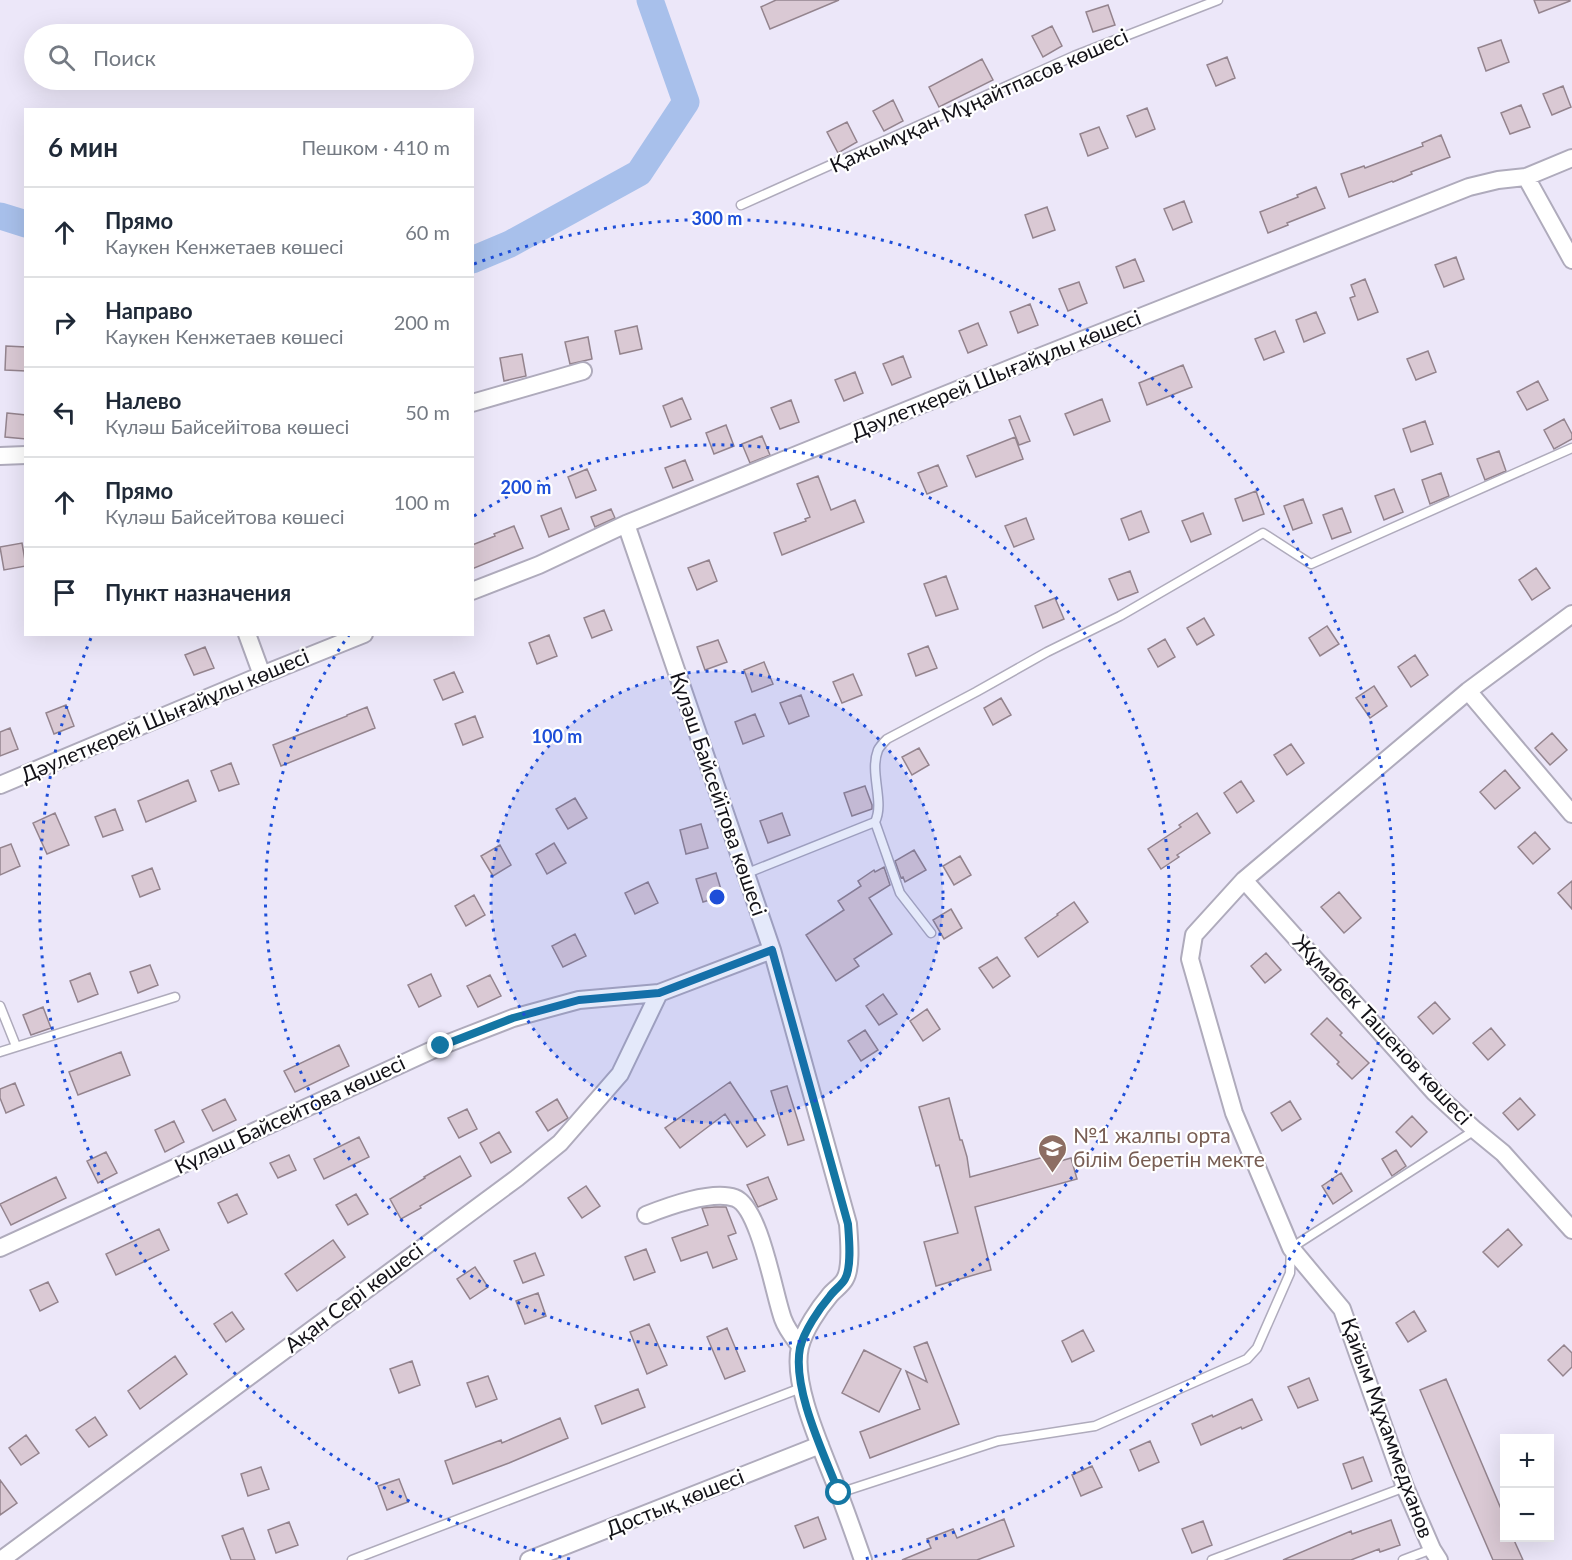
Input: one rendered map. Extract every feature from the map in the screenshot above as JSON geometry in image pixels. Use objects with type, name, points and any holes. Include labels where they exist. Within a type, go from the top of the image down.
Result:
[{"type":"street","name":"Дәулеткерей Шығайұлы көшесі","points":[[474,590],[539,565],[626,524],[1469,187],[1498,180],[1526,177],[1572,158]]},
{"type":"street","points":[[1526,177],[1572,260]]},
{"type":"street","points":[[474,402],[583,371]]},
{"type":"street","points":[[0,456],[24,455]]},
{"type":"street","name":"Күләш Байсейітова көшесі","points":[[626,524],[772,950],[848,1224],[850,1255],[846,1278],[829,1296],[811,1323],[800,1346]]},
{"type":"street","points":[[1244,880],[1468,691],[1572,614]]},
{"type":"street","points":[[248,636],[262,675]]},
{"type":"street","name":"Дәулеткерей Шығайұлы көшесі","points":[[0,785],[359,636]]},
{"type":"street","points":[[1468,691],[1572,814]]},
{"type":"street","name":"Қайым Мұхаммедханов","points":[[1244,880],[1194,935],[1190,959],[1234,1113],[1291,1248],[1342,1309],[1405,1487],[1435,1555]]},
{"type":"street","name":"Жұмабек Ташенов көшесі","points":[[1244,880],[1435,1093],[1503,1153],[1572,1230]]},
{"type":"street","points":[[659,993],[772,950]]},
{"type":"street","name":"Күләш Байсейтова көшесі","points":[[0,1248],[441,1046],[502,1022],[579,1000],[659,993]]},
{"type":"street","name":"Ақан Сері көшесі","points":[[2,1560],[507,1185],[560,1143],[620,1074],[659,993]]},
{"type":"street","points":[[646,1215],[680,1202],[724,1197],[733,1197],[740,1201],[747,1210],[758,1232],[782,1318],[800,1346],[798,1367],[801,1388],[863,1560]]},
{"type":"street","name":"Достық көшесі","points":[[529,1560],[820,1445]]},
{"type":"lane","name":"Қажымұқан Мұңайтпасов көшесі","points":[[741,205],[1074,56],[1218,0]]},
{"type":"lane","points":[[745,874],[875,822],[878,807],[874,772],[878,749],[887,738],[1047,652],[1120,616],[1263,533],[1311,564],[1572,448]]},
{"type":"lane","points":[[875,822],[900,893],[931,933]]},
{"type":"lane","points":[[0,1052],[175,997]]},
{"type":"lane","points":[[0,1006],[15,1046]]},
{"type":"lane","points":[[839,1493],[998,1441],[1095,1426],[1247,1359],[1257,1348],[1290,1273],[1291,1248],[1475,1130]]},
{"type":"lane","points":[[352,1560],[801,1388]]},
{"type":"lane","points":[[1212,1560],[1405,1487]]},
{"type":"lane","points":[[1403,1560],[1435,1555]]},
{"type":"building","points":[[776,0],[839,0],[770,29],[761,7]]},
{"type":"building","points":[[1534,0],[1570,0],[1570,1],[1539,13]]},
{"type":"building","points":[[1108,5],[1115,25],[1093,32],[1086,12]]},
{"type":"building","points":[[1052,26],[1062,46],[1043,57],[1032,36]]},
{"type":"building","points":[[1501,40],[1509,62],[1486,71],[1478,48]]},
{"type":"building","points":[[1227,57],[1235,78],[1216,86],[1207,65]]},
{"type":"building","points":[[982,59],[993,80],[939,107],[929,87]]},
{"type":"building","points":[[1563,86],[1571,107],[1552,115],[1543,94]]},
{"type":"building","points":[[893,100],[903,121],[884,131],[873,111]]},
{"type":"building","points":[[1521,105],[1530,127],[1510,134],[1501,113]]},
{"type":"building","points":[[1147,108],[1155,129],[1136,137],[1127,116]]},
{"type":"building","points":[[847,122],[857,142],[838,153],[827,132]]},
{"type":"building","points":[[1099,127],[1108,148],[1088,156],[1080,134]]},
{"type":"building","points":[[1441,135],[1450,157],[1411,172],[1412,174],[1393,182],[1349,197],[1341,174],[1364,166],[1365,168],[1423,146],[1422,143]]},
{"type":"building","points":[[1316,187],[1325,208],[1268,233],[1260,212]]},
{"type":"building","points":[[1184,201],[1192,222],[1173,230],[1164,209]]},
{"type":"building","points":[[1047,207],[1055,230],[1033,238],[1025,215]]},
{"type":"building","points":[[1456,257],[1464,279],[1444,287],[1435,265]]},
{"type":"building","points":[[1135,259],[1144,281],[1124,288],[1116,267]]},
{"type":"building","points":[[1365,279],[1378,312],[1358,320],[1350,298],[1355,296],[1351,285]]},
{"type":"building","points":[[1079,282],[1087,303],[1068,311],[1059,289]]},
{"type":"building","points":[[1030,304],[1038,325],[1018,333],[1010,312]]},
{"type":"building","points":[[1316,312],[1325,333],[1304,342],[1296,320]]},
{"type":"building","points":[[978,323],[987,345],[968,353],[959,331]]},
{"type":"building","points":[[637,326],[642,349],[620,354],[615,331]]},
{"type":"building","points":[[1275,331],[1284,352],[1264,360],[1255,339]]},
{"type":"building","points":[[588,337],[592,359],[570,364],[565,342]]},
{"type":"building","points":[[6,346],[24,347],[24,371],[5,370]]},
{"type":"building","points":[[1428,351],[1436,372],[1416,380],[1407,359]]},
{"type":"building","points":[[522,354],[526,376],[504,381],[500,358]]},
{"type":"building","points":[[903,356],[911,377],[892,385],[883,364]]},
{"type":"building","points":[[1183,365],[1192,387],[1147,405],[1139,383]]},
{"type":"building","points":[[855,372],[863,393],[844,401],[835,380]]},
{"type":"building","points":[[1538,381],[1548,400],[1527,410],[1517,392]]},
{"type":"building","points":[[682,398],[691,419],[671,427],[663,406]]},
{"type":"building","points":[[1102,399],[1110,421],[1074,435],[1065,414]]},
{"type":"building","points":[[791,400],[799,422],[780,429],[771,408]]},
{"type":"building","points":[[7,413],[24,415],[24,439],[5,437]]},
{"type":"building","points":[[1020,416],[1030,441],[1019,445],[1009,420]]},
{"type":"building","points":[[1564,419],[1572,434],[1572,439],[1554,449],[1544,430]]},
{"type":"building","points":[[1425,421],[1433,444],[1411,452],[1403,429]]},
{"type":"building","points":[[726,425],[734,446],[714,454],[706,433]]},
{"type":"building","points":[[762,436],[770,455],[750,463],[742,444]]},
{"type":"building","points":[[1015,437],[1023,459],[976,477],[967,456]]},
{"type":"building","points":[[1499,451],[1506,471],[1485,480],[1477,459]]},
{"type":"building","points":[[685,460],[693,480],[673,488],[665,468]]},
{"type":"building","points":[[938,465],[947,486],[927,494],[918,473]]},
{"type":"building","points":[[587,469],[596,490],[576,498],[568,477]]},
{"type":"building","points":[[1441,473],[1449,496],[1430,504],[1422,480]]},
{"type":"building","points":[[818,476],[831,510],[855,500],[864,522],[782,555],[774,533],[806,521],[805,519],[810,517],[797,484]]},
{"type":"building","points":[[1394,489],[1403,512],[1384,520],[1375,496]]},
{"type":"building","points":[[1256,491],[1264,514],[1243,521],[1235,499]]},
{"type":"building","points":[[1303,499],[1312,523],[1293,530],[1284,506]]},
{"type":"building","points":[[561,508],[569,529],[549,537],[541,516]]},
{"type":"building","points":[[1342,508],[1351,532],[1332,539],[1323,515]]},
{"type":"building","points":[[611,509],[615,518],[595,527],[591,517]]},
{"type":"building","points":[[1141,511],[1149,532],[1129,540],[1121,519]]},
{"type":"building","points":[[1203,513],[1211,534],[1191,542],[1182,521]]},
{"type":"building","points":[[1026,518],[1034,539],[1014,547],[1005,526]]},
{"type":"building","points":[[514,526],[523,548],[474,568],[474,544],[495,536],[494,534]]},
{"type":"building","points":[[22,543],[24,566],[4,570],[0,547]]},
{"type":"building","points":[[709,560],[717,581],[697,590],[688,568]]},
{"type":"building","points":[[1536,568],[1550,588],[1532,600],[1519,580]]},
{"type":"building","points":[[1130,571],[1138,592],[1118,600],[1109,579]]},
{"type":"building","points":[[946,576],[958,609],[936,616],[924,584]]},
{"type":"building","points":[[1055,598],[1064,619],[1043,628],[1035,606]]},
{"type":"building","points":[[604,610],[612,630],[592,638],[584,618]]},
{"type":"building","points":[[1204,618],[1214,635],[1197,645],[1187,628]]},
{"type":"building","points":[[1327,626],[1339,644],[1320,656],[1309,638]]},
{"type":"building","points":[[549,635],[557,656],[537,664],[529,643]]},
{"type":"building","points":[[1165,639],[1175,657],[1158,667],[1148,649]]},
{"type":"building","points":[[718,640],[727,662],[705,670],[697,647]]},
{"type":"building","points":[[928,646],[937,668],[916,676],[908,654]]},
{"type":"building","points":[[205,647],[214,668],[194,675],[185,655]]},
{"type":"building","points":[[1415,655],[1428,675],[1411,687],[1398,667]]},
{"type":"building","points":[[764,662],[773,684],[752,692],[744,670]]},
{"type":"building","points":[[454,672],[463,692],[443,700],[434,680]]},
{"type":"building","points":[[853,674],[862,695],[842,703],[833,682]]},
{"type":"building","points":[[1374,686],[1387,706],[1370,718],[1356,698]]},
{"type":"building","points":[[801,695],[809,716],[789,724],[780,703]]},
{"type":"building","points":[[1001,698],[1011,715],[993,725],[984,708]]},
{"type":"building","points":[[66,705],[74,726],[54,734],[46,713]]},
{"type":"building","points":[[367,707],[375,728],[281,766],[273,745]]},
{"type":"building","points":[[755,714],[764,736],[743,744],[735,722]]},
{"type":"building","points":[[475,716],[483,737],[463,745],[455,724]]},
{"type":"building","points":[[10,728],[18,749],[0,756],[0,732]]},
{"type":"building","points":[[1552,733],[1567,750],[1550,765],[1535,748]]},
{"type":"building","points":[[1291,744],[1304,763],[1287,775],[1274,755]]},
{"type":"building","points":[[919,748],[929,765],[912,775],[902,757]]},
{"type":"building","points":[[231,763],[239,784],[219,791],[211,771]]},
{"type":"building","points":[[1505,770],[1520,788],[1495,809],[1480,792]]},
{"type":"building","points":[[188,780],[196,801],[146,822],[138,801]]},
{"type":"building","points":[[1241,781],[1254,801],[1237,813],[1224,793]]},
{"type":"building","points":[[865,786],[872,809],[852,816],[844,793]]},
{"type":"building","points":[[575,798],[587,818],[568,829],[556,809]]},
{"type":"building","points":[[115,809],[123,830],[103,837],[95,817]]},
{"type":"building","points":[[55,813],[69,845],[47,854],[33,823]]},
{"type":"building","points":[[782,813],[790,835],[768,843],[760,821]]},
{"type":"building","points":[[1197,813],[1210,833],[1177,855],[1179,857],[1161,869],[1148,849],[1181,827],[1179,825]]},
{"type":"building","points":[[701,824],[708,848],[686,854],[680,830]]},
{"type":"building","points":[[1535,832],[1550,849],[1533,864],[1518,847]]},
{"type":"building","points":[[554,843],[566,863],[547,874],[536,854]]},
{"type":"building","points":[[11,844],[20,866],[0,875],[0,848]]},
{"type":"building","points":[[500,845],[511,865],[493,876],[481,856]]},
{"type":"building","points":[[914,850],[926,870],[905,882],[903,877],[901,878],[895,861]]},
{"type":"building","points":[[960,856],[971,875],[954,885],[943,866]]},
{"type":"building","points":[[884,867],[890,885],[869,898],[892,934],[854,959],[859,966],[836,981],[806,935],[844,910],[838,901],[861,886],[858,881],[874,870],[875,872]]},
{"type":"building","points":[[152,868],[160,889],[140,897],[132,876]]},
{"type":"building","points":[[716,873],[723,896],[703,902],[696,879]]},
{"type":"building","points":[[1572,881],[1572,909],[1558,893]]},
{"type":"building","points":[[648,882],[658,903],[635,914],[625,893]]},
{"type":"building","points":[[1339,892],[1361,918],[1344,933],[1321,907]]},
{"type":"building","points":[[474,895],[485,915],[466,926],[455,906]]},
{"type":"building","points":[[1074,902],[1088,922],[1038,957],[1025,938]]},
{"type":"building","points":[[951,909],[962,928],[944,939],[933,920]]},
{"type":"building","points":[[575,934],[586,956],[563,967],[552,946]]},
{"type":"building","points":[[1266,953],[1281,970],[1265,983],[1251,966]]},
{"type":"building","points":[[997,957],[1010,976],[993,988],[979,968]]},
{"type":"building","points":[[150,965],[158,985],[138,993],[130,972]]},
{"type":"building","points":[[90,973],[98,994],[78,1002],[70,981]]},
{"type":"building","points":[[431,974],[441,996],[419,1007],[408,985]]},
{"type":"building","points":[[490,975],[501,996],[478,1007],[467,986]]},
{"type":"building","points":[[883,994],[897,1014],[879,1025],[866,1006]]},
{"type":"building","points":[[1435,1002],[1450,1019],[1433,1034],[1418,1017]]},
{"type":"building","points":[[43,1007],[51,1028],[31,1035],[23,1015]]},
{"type":"building","points":[[927,1009],[940,1029],[923,1041],[910,1021]]},
{"type":"building","points":[[1327,1018],[1342,1033],[1340,1035],[1369,1063],[1352,1079],[1337,1064],[1339,1062],[1311,1034]]},
{"type":"building","points":[[1491,1028],[1505,1045],[1488,1060],[1473,1043]]},
{"type":"building","points":[[865,1030],[878,1050],[861,1061],[848,1041]]},
{"type":"building","points":[[339,1045],[349,1066],[295,1092],[284,1071]]},
{"type":"building","points":[[121,1052],[130,1075],[78,1095],[69,1072]]},
{"type":"building","points":[[730,1082],[765,1135],[747,1147],[725,1114],[680,1148],[665,1128]]},
{"type":"building","points":[[15,1083],[24,1105],[6,1113],[0,1098],[0,1089]]},
{"type":"building","points":[[787,1086],[804,1140],[788,1145],[771,1091]]},
{"type":"building","points":[[949,1098],[967,1157],[970,1177],[1055,1154],[1057,1162],[1071,1158],[1077,1179],[975,1207],[991,1270],[936,1286],[924,1242],[958,1233],[939,1165],[936,1166],[919,1107]]},
{"type":"building","points":[[1520,1098],[1535,1115],[1518,1130],[1503,1113]]},
{"type":"building","points":[[225,1099],[236,1120],[213,1131],[202,1110]]},
{"type":"building","points":[[557,1099],[568,1118],[548,1131],[536,1112]]},
{"type":"building","points":[[1290,1101],[1301,1119],[1282,1131],[1271,1113]]},
{"type":"building","points":[[467,1109],[477,1129],[459,1138],[448,1118]]},
{"type":"building","points":[[1412,1116],[1427,1132],[1411,1147],[1396,1132]]},
{"type":"building","points":[[174,1121],[184,1142],[165,1152],[155,1130]]},
{"type":"building","points":[[499,1132],[511,1152],[491,1163],[480,1143]]},
{"type":"building","points":[[359,1137],[369,1157],[324,1179],[314,1159]]},
{"type":"building","points":[[1396,1150],[1406,1166],[1392,1176],[1382,1159]]},
{"type":"building","points":[[106,1152],[117,1173],[98,1183],[87,1161]]},
{"type":"building","points":[[289,1155],[296,1170],[278,1178],[270,1163]]},
{"type":"building","points":[[460,1156],[471,1176],[401,1219],[390,1199]]},
{"type":"building","points":[[1341,1173],[1352,1191],[1333,1204],[1322,1186]]},
{"type":"building","points":[[56,1177],[66,1198],[11,1225],[0,1204]]},
{"type":"building","points":[[768,1177],[777,1199],[758,1207],[747,1185]]},
{"type":"building","points":[[586,1186],[600,1206],[582,1218],[568,1198]]},
{"type":"building","points":[[237,1194],[247,1214],[228,1223],[218,1203]]},
{"type":"building","points":[[356,1194],[368,1214],[348,1225],[336,1205]]},
{"type":"building","points":[[726,1207],[736,1233],[728,1236],[737,1259],[713,1268],[707,1252],[681,1261],[672,1238],[708,1225],[702,1208]]},
{"type":"building","points":[[159,1229],[169,1250],[116,1275],[106,1254]]},
{"type":"building","points":[[1508,1229],[1522,1245],[1498,1267],[1483,1252]]},
{"type":"building","points":[[333,1240],[345,1257],[297,1291],[285,1274]]},
{"type":"building","points":[[646,1249],[655,1272],[634,1280],[625,1257]]},
{"type":"building","points":[[535,1253],[544,1275],[523,1283],[514,1261]]},
{"type":"building","points":[[475,1267],[488,1287],[470,1299],[457,1279]]},
{"type":"building","points":[[48,1282],[58,1302],[40,1311],[30,1290]]},
{"type":"building","points":[[538,1293],[546,1316],[525,1324],[516,1301]]},
{"type":"building","points":[[1414,1311],[1426,1331],[1408,1342],[1396,1323]]},
{"type":"building","points":[[232,1312],[244,1329],[226,1342],[214,1324]]},
{"type":"building","points":[[649,1324],[667,1365],[647,1374],[630,1332]]},
{"type":"building","points":[[727,1328],[745,1371],[725,1379],[707,1337]]},
{"type":"building","points":[[1083,1330],[1094,1351],[1072,1362],[1062,1341]]},
{"type":"building","points":[[927,1342],[959,1424],[870,1458],[860,1432],[920,1409],[906,1371],[927,1382],[914,1347]]},
{"type":"building","points":[[1564,1345],[1572,1353],[1572,1367],[1563,1376],[1548,1360]]},
{"type":"building","points":[[864,1350],[901,1369],[879,1412],[842,1393]]},
{"type":"building","points":[[175,1356],[187,1374],[140,1409],[128,1391]]},
{"type":"building","points":[[412,1361],[420,1385],[399,1393],[390,1369]]},
{"type":"building","points":[[488,1376],[497,1399],[476,1407],[467,1383]]},
{"type":"building","points":[[1309,1378],[1318,1400],[1298,1408],[1288,1387]]},
{"type":"building","points":[[1446,1379],[1500,1507],[1500,1542],[1515,1542],[1523,1560],[1493,1560],[1420,1390]]},
{"type":"building","points":[[638,1389],[645,1407],[602,1424],[595,1406]]},
{"type":"building","points":[[1252,1399],[1262,1420],[1201,1445],[1192,1424]]},
{"type":"building","points":[[95,1417],[107,1435],[89,1447],[76,1430]]},
{"type":"building","points":[[560,1418],[568,1438],[453,1484],[445,1461],[501,1440],[502,1443]]},
{"type":"building","points":[[26,1435],[39,1453],[21,1465],[9,1448]]},
{"type":"building","points":[[1150,1441],[1159,1462],[1139,1471],[1130,1450]]},
{"type":"building","points":[[1363,1457],[1372,1481],[1352,1489],[1343,1464]]},
{"type":"building","points":[[1092,1466],[1102,1487],[1081,1496],[1072,1475]]},
{"type":"building","points":[[261,1467],[269,1489],[248,1496],[241,1474]]},
{"type":"building","points":[[399,1479],[408,1502],[387,1510],[378,1486]]},
{"type":"building","points":[[0,1480],[17,1503],[0,1515]]},
{"type":"building","points":[[818,1517],[826,1539],[804,1548],[795,1526]]},
{"type":"building","points":[[1004,1519],[1014,1546],[977,1560],[902,1560],[931,1548],[927,1539],[953,1529],[957,1538]]},
{"type":"building","points":[[1391,1520],[1400,1545],[1380,1552],[1379,1549],[1351,1560],[1283,1560],[1351,1531],[1352,1534]]},
{"type":"building","points":[[1203,1521],[1212,1545],[1192,1553],[1182,1529]]},
{"type":"building","points":[[289,1522],[298,1545],[276,1553],[268,1530]]},
{"type":"building","points":[[243,1528],[255,1560],[231,1560],[222,1536]]},
{"type":"waterway","points":[[474,259],[510,244],[639,173],[686,102],[650,0]]},
{"type":"waterway","points":[[0,216],[24,223]]},
{"type":"place","name":"№1 жалпы орта білім беретін мекте","points":[[1052,1174]]},
{"type":"route","points":[[441,1046],[513,1018],[579,1000],[659,993],[772,950],[848,1224],[850,1255],[846,1278],[829,1296],[811,1323],[800,1346],[798,1367],[801,1388],[839,1493]]}]
